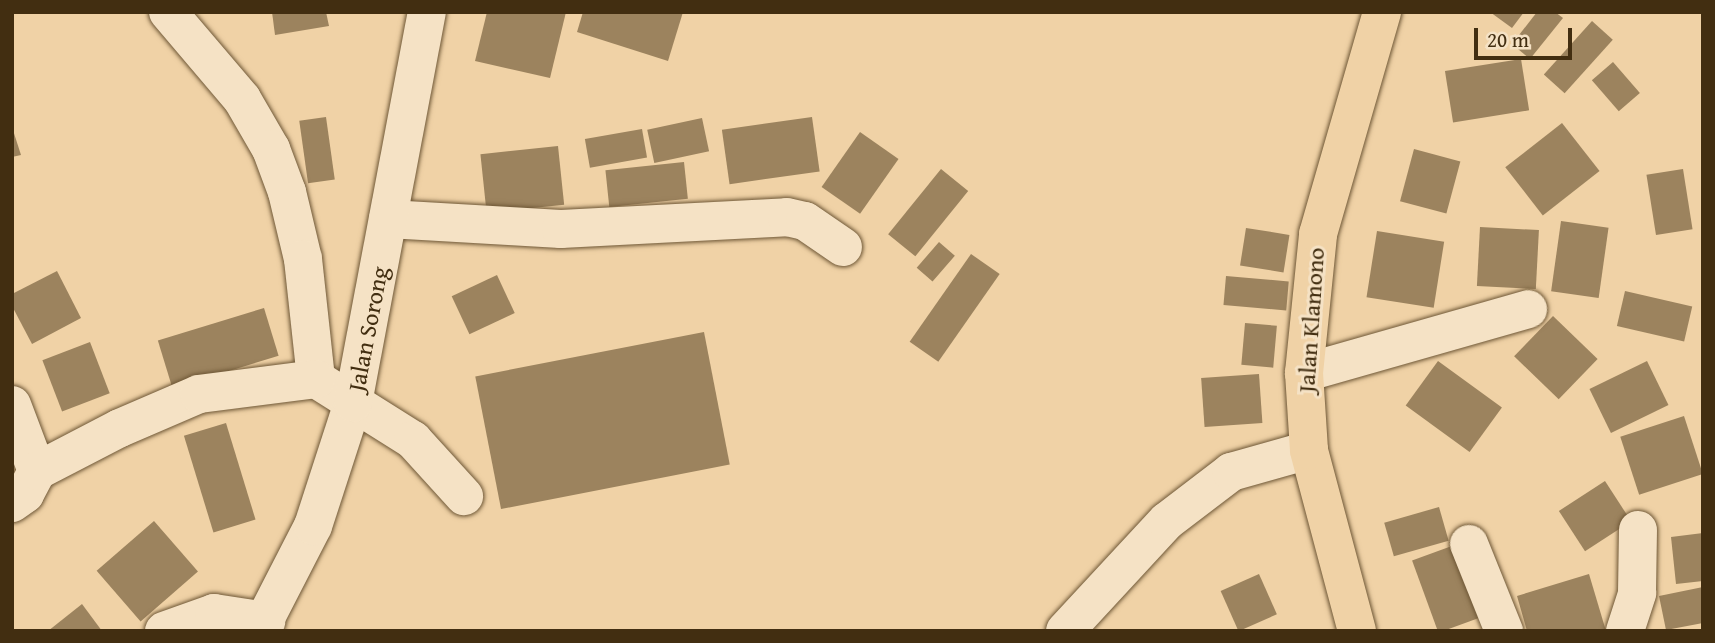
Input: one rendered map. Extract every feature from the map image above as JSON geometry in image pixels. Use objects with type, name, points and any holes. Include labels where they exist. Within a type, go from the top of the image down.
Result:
[{"type":"main road","name":"Jalan Klamono","points":[[1357,631],[1309,450],[1304,373],[1318,234],[1382,12]]},
{"type":"street","points":[[168,12],[242,99],[271,149],[303,259],[316,379]]},
{"type":"street","name":"Jalan Sorong","points":[[262,626],[313,526],[353,403],[427,12]]},
{"type":"street","points":[[388,219],[561,229],[787,217],[805,221],[843,247]]},
{"type":"street","points":[[1304,373],[1528,309]]},
{"type":"street","points":[[12,503],[29,488],[37,471],[199,394],[316,379],[413,440],[464,496]]},
{"type":"street","points":[[12,405],[37,471]]},
{"type":"street","points":[[1065,631],[1167,520],[1231,472],[1309,450]]},
{"type":"street","points":[[1625,631],[1637,593],[1637,530]]},
{"type":"street","points":[[1469,544],[1504,631]]},
{"type":"street","points":[[164,631],[214,613],[262,626]]},
{"type":"building","points":[[272,12],[326,12],[329,26],[275,35]]},
{"type":"building","points":[[487,12],[566,12],[550,78],[475,61]]},
{"type":"building","points":[[583,12],[683,12],[668,61],[577,32]]},
{"type":"building","points":[[1490,12],[1524,12],[1512,28]]},
{"type":"building","points":[[1537,12],[1555,12],[1563,18],[1530,59],[1512,44]]},
{"type":"building","points":[[1592,21],[1613,40],[1565,93],[1544,75]]},
{"type":"building","points":[[1521,59],[1529,110],[1453,122],[1445,71]]},
{"type":"building","points":[[1613,62],[1640,93],[1619,111],[1592,80]]},
{"type":"building","points":[[326,117],[335,179],[308,183],[299,121]]},
{"type":"building","points":[[812,117],[820,171],[730,184],[722,130]]},
{"type":"building","points":[[702,118],[709,151],[654,163],[647,130]]},
{"type":"building","points":[[1562,123],[1600,171],[1543,215],[1505,167]]},
{"type":"building","points":[[12,127],[21,155],[12,157]]},
{"type":"building","points":[[642,129],[647,158],[590,168],[585,139]]},
{"type":"building","points":[[860,132],[899,159],[860,214],[822,187]]},
{"type":"building","points":[[558,146],[564,205],[487,213],[480,154]]},
{"type":"building","points":[[1414,149],[1460,161],[1446,214],[1400,201]]},
{"type":"building","points":[[684,162],[688,199],[609,207],[605,170]]},
{"type":"building","points":[[941,169],[968,191],[915,256],[888,234]]},
{"type":"building","points":[[1683,169],[1693,229],[1656,235],[1646,175]]},
{"type":"building","points":[[1561,221],[1609,228],[1599,298],[1551,291]]},
{"type":"building","points":[[1480,227],[1539,230],[1536,289],[1477,286]]},
{"type":"building","points":[[1246,228],[1289,235],[1284,272],[1240,266]]},
{"type":"building","points":[[1377,231],[1444,242],[1434,308],[1367,297]]},
{"type":"building","points":[[939,242],[955,256],[933,281],[917,268]]},
{"type":"building","points":[[971,254],[1000,274],[938,362],[910,342]]},
{"type":"building","points":[[57,271],[81,318],[32,344],[12,306],[12,294]]},
{"type":"building","points":[[497,275],[515,313],[469,334],[452,296]]},
{"type":"building","points":[[1226,276],[1289,281],[1286,310],[1223,305]]},
{"type":"building","points":[[1625,291],[1692,307],[1684,342],[1617,326]]},
{"type":"building","points":[[264,308],[279,356],[172,388],[158,340]]},
{"type":"building","points":[[1553,316],[1598,359],[1559,399],[1514,356]]},
{"type":"building","points":[[1245,323],[1277,326],[1273,368],[1241,365]]},
{"type":"building","points":[[704,332],[730,465],[501,509],[475,376]]},
{"type":"building","points":[[90,342],[110,393],[62,412],[42,360]]},
{"type":"building","points":[[1438,361],[1502,407],[1470,452],[1406,405]]},
{"type":"building","points":[[1647,361],[1668,405],[1611,433],[1589,389]]},
{"type":"building","points":[[1259,374],[1262,423],[1205,427],[1201,378]]},
{"type":"building","points":[[1684,416],[1703,474],[1639,495],[1620,437]]},
{"type":"building","points":[[226,423],[256,520],[213,532],[184,436]]},
{"type":"building","points":[[1605,481],[1631,521],[1585,551],[1559,511]]},
{"type":"building","points":[[1439,507],[1449,541],[1394,556],[1384,523]]},
{"type":"building","points":[[154,521],[198,572],[141,621],[97,571]]},
{"type":"building","points":[[1703,533],[1703,581],[1676,584],[1671,537]]},
{"type":"building","points":[[1460,543],[1486,615],[1438,631],[1412,560]]},
{"type":"building","points":[[1259,574],[1277,614],[1238,631],[1221,591]]},
{"type":"building","points":[[1589,574],[1606,631],[1527,631],[1517,596]]},
{"type":"building","points":[[1703,587],[1703,623],[1666,630],[1659,596]]},
{"type":"building","points":[[82,604],[102,631],[48,631]]}]
